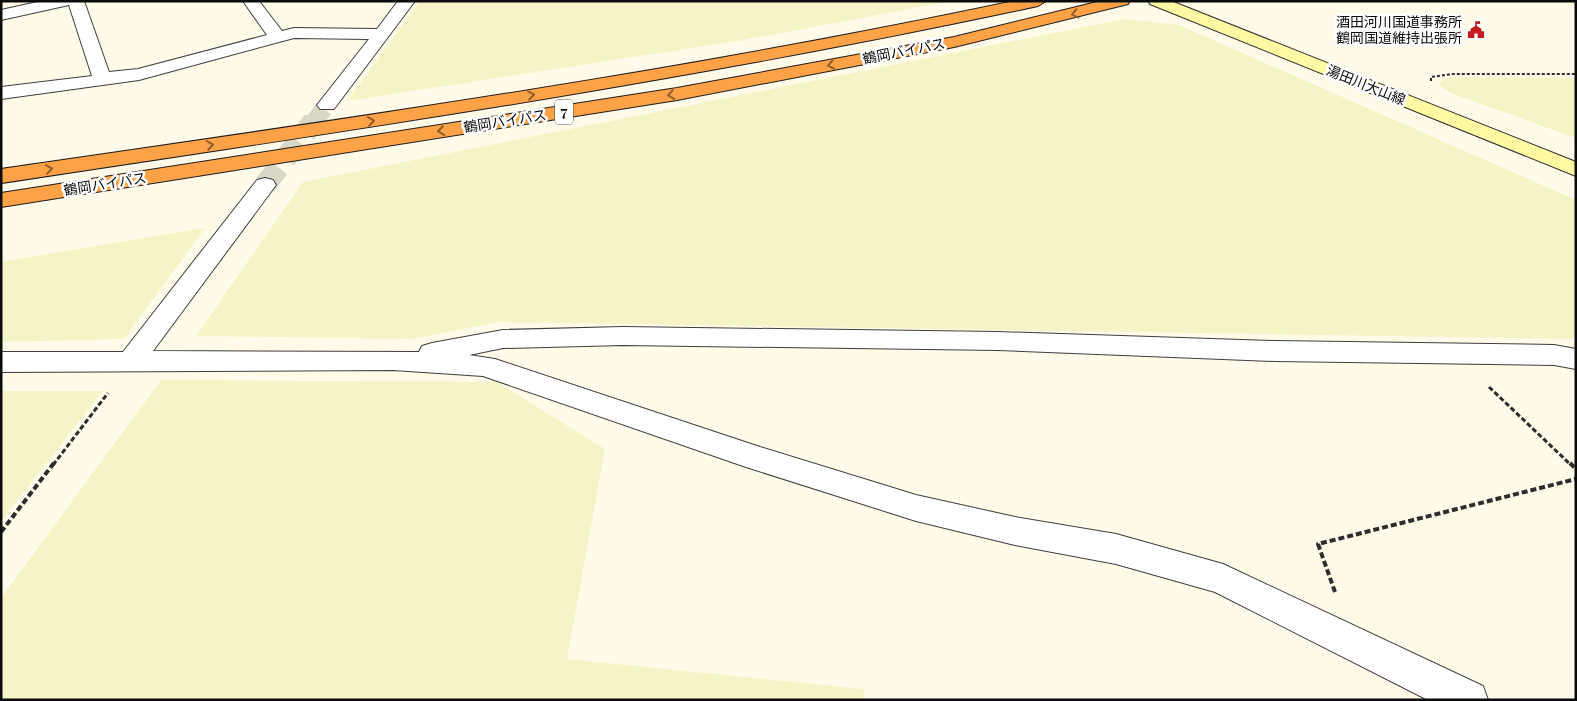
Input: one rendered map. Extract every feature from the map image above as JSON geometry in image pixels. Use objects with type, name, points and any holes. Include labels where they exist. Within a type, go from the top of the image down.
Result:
[{"type":"highway","name":"鶴岡バイパス","points":[[1,176],[682,71],[928,26],[1038,1]]},
{"type":"highway","name":"鶴岡バイパス","points":[[1,200],[677,94],[954,42],[1122,1]]},
{"type":"main road","name":"湯田川大山線","points":[[1156,1],[1576,170]]},
{"type":"street","points":[[1,15],[66,1]]},
{"type":"street","points":[[76,1],[101,76],[116,78]]},
{"type":"street","points":[[252,1],[277,36]]},
{"type":"street","points":[[327,105],[407,1]]},
{"type":"street","points":[[1,93],[139,74],[294,33],[382,34]]},
{"type":"street","points":[[132,360],[265,185]]},
{"type":"street","points":[[393,360],[503,339],[623,336],[998,341],[1275,351],[1554,355],[1576,359]]},
{"type":"street","points":[[1,362],[393,360],[485,366],[757,458],[916,508],[1015,531],[1116,549],[1223,579],[1469,700]]},
{"type":"path","points":[[1434,89],[1431,77],[1439,75],[1576,74]]},
{"type":"path","points":[[1454,354],[1576,469]]},
{"type":"path","points":[[1,532],[132,360]]},
{"type":"path","points":[[1352,642],[1318,544],[1576,479]]},
{"type":"shaded area","points":[[420,1],[952,1],[744,40],[347,101]]},
{"type":"shaded area","points":[[1124,19],[1179,25],[1576,200],[1576,339],[499,322],[412,339],[196,336],[303,182]]},
{"type":"shaded area","points":[[1451,77],[1576,78],[1576,138],[1453,94],[1440,86],[1439,82]]},
{"type":"shaded area","points":[[205,228],[124,339],[1,342],[1,262]]},
{"type":"shaded area","points":[[161,380],[497,382],[605,449],[567,659],[864,689],[864,700],[1,700],[1,598]]},
{"type":"shaded area","points":[[1,391],[103,391],[1,521]]},
{"type":"tunnel","points":[[313,123],[327,105]]},
{"type":"tunnel","points":[[265,185],[314,121]]},
{"type":"place","name":"酒田河川国道事務所 鶴岡国道維持出張所","points":[[1476,30]]}]
